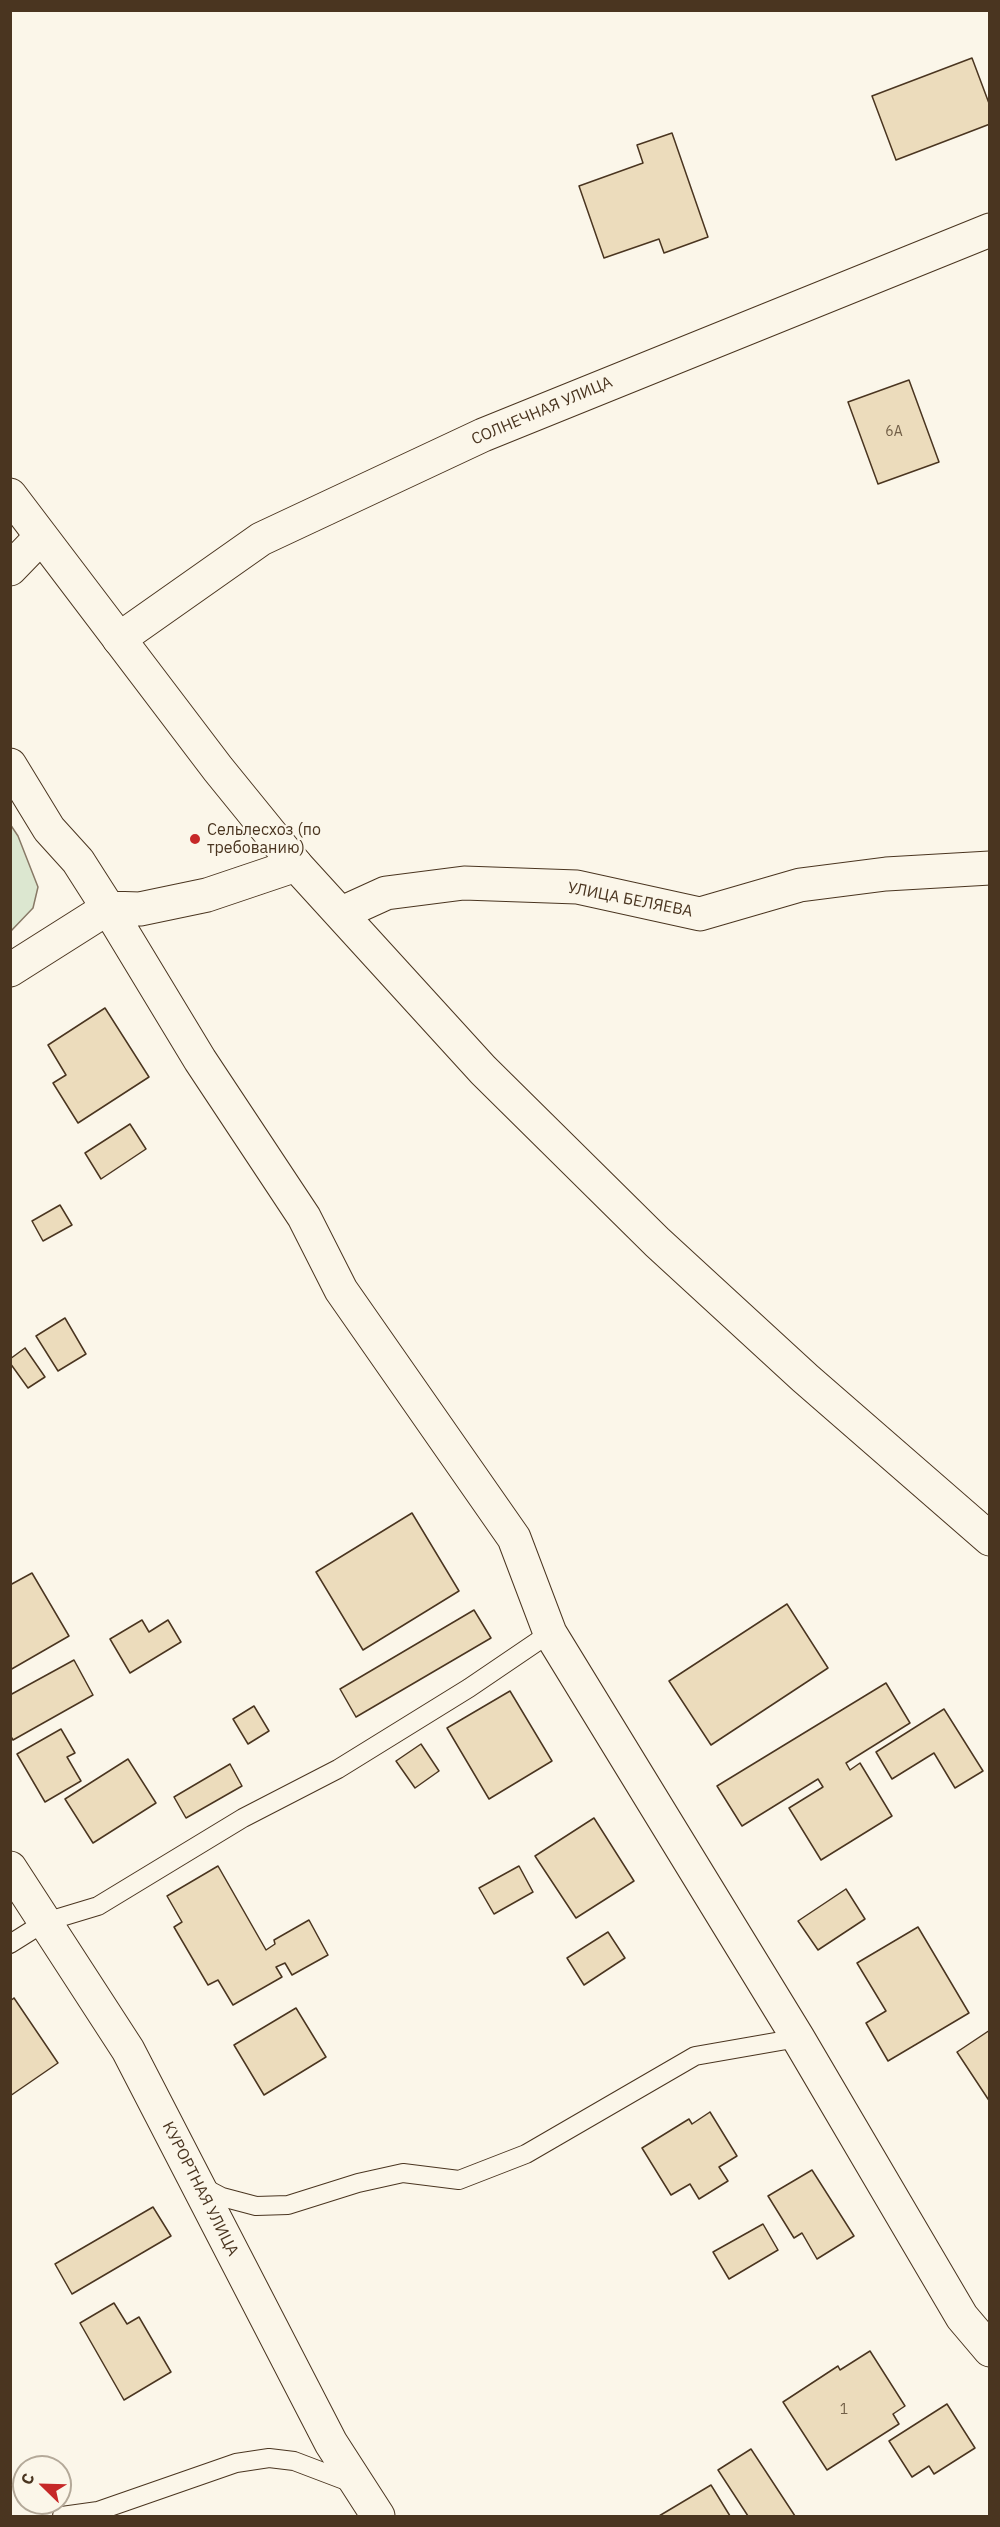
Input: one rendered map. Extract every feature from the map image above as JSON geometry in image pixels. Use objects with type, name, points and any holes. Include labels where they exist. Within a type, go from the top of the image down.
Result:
[{"type":"street","name":"СОЛНЕЧНАЯ УЛИЦА","points":[[119,639],[261,539],[282,529],[483,435],[990,230]]},
{"type":"street","points":[[10,495],[218,769],[296,865],[483,1070],[657,1242],[813,1386],[990,1539]]},
{"type":"street","points":[[10,569],[41,537]]},
{"type":"street","points":[[10,765],[49,829],[78,861],[181,1030],[304,1217],[341,1290],[514,1538],[550,1633],[798,2038],[962,2317],[990,2350]]},
{"type":"street","points":[[10,970],[108,908],[140,909],[207,895],[296,865]]},
{"type":"street","name":"УЛИЦА БЕЛЯЕВА","points":[[342,913],[386,893],[464,883],[577,887],[700,914],[800,885],[886,874],[990,867]]},
{"type":"street","name":"КУРОРТНАЯ УЛИЦА","points":[[10,1868],[128,2050],[331,2443],[378,2517]]},
{"type":"lane","points":[[10,1944],[45,1922],[98,1906],[243,1818],[338,1769],[469,1688],[550,1633]]},
{"type":"lane","points":[[197,2183],[222,2198],[256,2206],[288,2205],[358,2182],[403,2173],[459,2180],[526,2154],[695,2056],[798,2038]]},
{"type":"lane","points":[[62,2517],[98,2511],[236,2463],[269,2458],[294,2461],[358,2486]]},
{"type":"green space","points":[[10,824],[18,836],[38,887],[33,908],[11,931]]},
{"type":"building","points":[[972,58],[990,106],[990,124],[896,160],[872,96]]},
{"type":"building","points":[[672,133],[708,237],[664,253],[659,239],[604,258],[579,186],[643,163],[637,145]]},
{"type":"building","points":[[909,380],[939,462],[878,484],[848,402]]},
{"type":"building","points":[[105,1008],[149,1077],[78,1123],[53,1083],[66,1075],[48,1045]]},
{"type":"building","points":[[130,1124],[146,1149],[101,1179],[85,1153]]},
{"type":"building","points":[[60,1205],[72,1225],[43,1241],[32,1221]]},
{"type":"building","points":[[65,1318],[86,1354],[58,1371],[36,1336]]},
{"type":"building","points":[[25,1348],[45,1377],[28,1388],[10,1363],[10,1359]]},
{"type":"building","points":[[412,1513],[459,1591],[363,1650],[316,1572]]},
{"type":"building","points":[[32,1573],[69,1636],[10,1670],[10,1585]]},
{"type":"building","points":[[787,1604],[828,1668],[711,1745],[669,1681]]},
{"type":"building","points":[[474,1610],[491,1638],[356,1717],[340,1689]]},
{"type":"building","points":[[142,1620],[149,1632],[168,1620],[181,1642],[130,1673],[110,1639]]},
{"type":"building","points":[[74,1660],[93,1695],[13,1740],[10,1735],[10,1695]]},
{"type":"building","points":[[886,1683],[910,1723],[846,1763],[850,1770],[860,1763],[892,1816],[821,1860],[789,1808],[823,1787],[818,1779],[742,1826],[717,1786]]},
{"type":"building","points":[[510,1691],[552,1761],[489,1799],[447,1728]]},
{"type":"building","points":[[254,1706],[269,1731],[248,1744],[233,1719]]},
{"type":"building","points":[[944,1709],[983,1771],[955,1788],[934,1753],[892,1779],[876,1752]]},
{"type":"building","points":[[61,1729],[75,1753],[67,1757],[81,1781],[45,1802],[17,1754]]},
{"type":"building","points":[[421,1744],[439,1771],[415,1788],[396,1761]]},
{"type":"building","points":[[128,1759],[156,1803],[93,1843],[65,1799]]},
{"type":"building","points":[[230,1764],[242,1786],[186,1818],[174,1797]]},
{"type":"building","points":[[594,1818],[634,1881],[576,1918],[535,1856]]},
{"type":"building","points":[[218,1866],[266,1950],[275,1944],[274,1940],[309,1920],[328,1955],[292,1975],[285,1963],[276,1967],[282,1977],[233,2005],[218,1980],[208,1985],[174,1927],[182,1922],[167,1896]]},
{"type":"building","points":[[519,1866],[533,1892],[494,1914],[479,1888]]},
{"type":"building","points":[[846,1889],[865,1919],[818,1950],[798,1921]]},
{"type":"building","points":[[918,1927],[969,2013],[888,2061],[866,2023],[886,2011],[857,1963]]},
{"type":"building","points":[[608,1932],[625,1958],[584,1985],[567,1958]]},
{"type":"building","points":[[14,1998],[58,2063],[10,2096],[10,2001]]},
{"type":"building","points":[[296,2008],[326,2057],[264,2095],[234,2045]]},
{"type":"building","points":[[990,2030],[990,2102],[957,2052]]},
{"type":"building","points":[[710,2112],[737,2156],[719,2167],[728,2181],[699,2199],[690,2184],[671,2195],[642,2148],[689,2119],[692,2124]]},
{"type":"building","points":[[812,2170],[854,2236],[817,2259],[802,2233],[794,2238],[768,2196]]},
{"type":"building","points":[[153,2207],[171,2236],[72,2294],[55,2264]]},
{"type":"building","points":[[763,2224],[778,2250],[729,2279],[713,2252]]},
{"type":"building","points":[[114,2303],[127,2324],[139,2317],[171,2372],[124,2400],[80,2323]]},
{"type":"building","points":[[870,2351],[905,2406],[893,2414],[899,2424],[827,2470],[783,2402],[838,2366],[840,2370]]},
{"type":"building","points":[[947,2404],[975,2448],[934,2474],[929,2466],[912,2477],[889,2441]]},
{"type":"building","points":[[751,2449],[795,2516],[748,2516],[718,2470]]},
{"type":"building","points":[[711,2485],[730,2516],[659,2516]]},
{"type":"place","name":"Сельлесхоз (по требованию)","points":[[195,839]]}]
